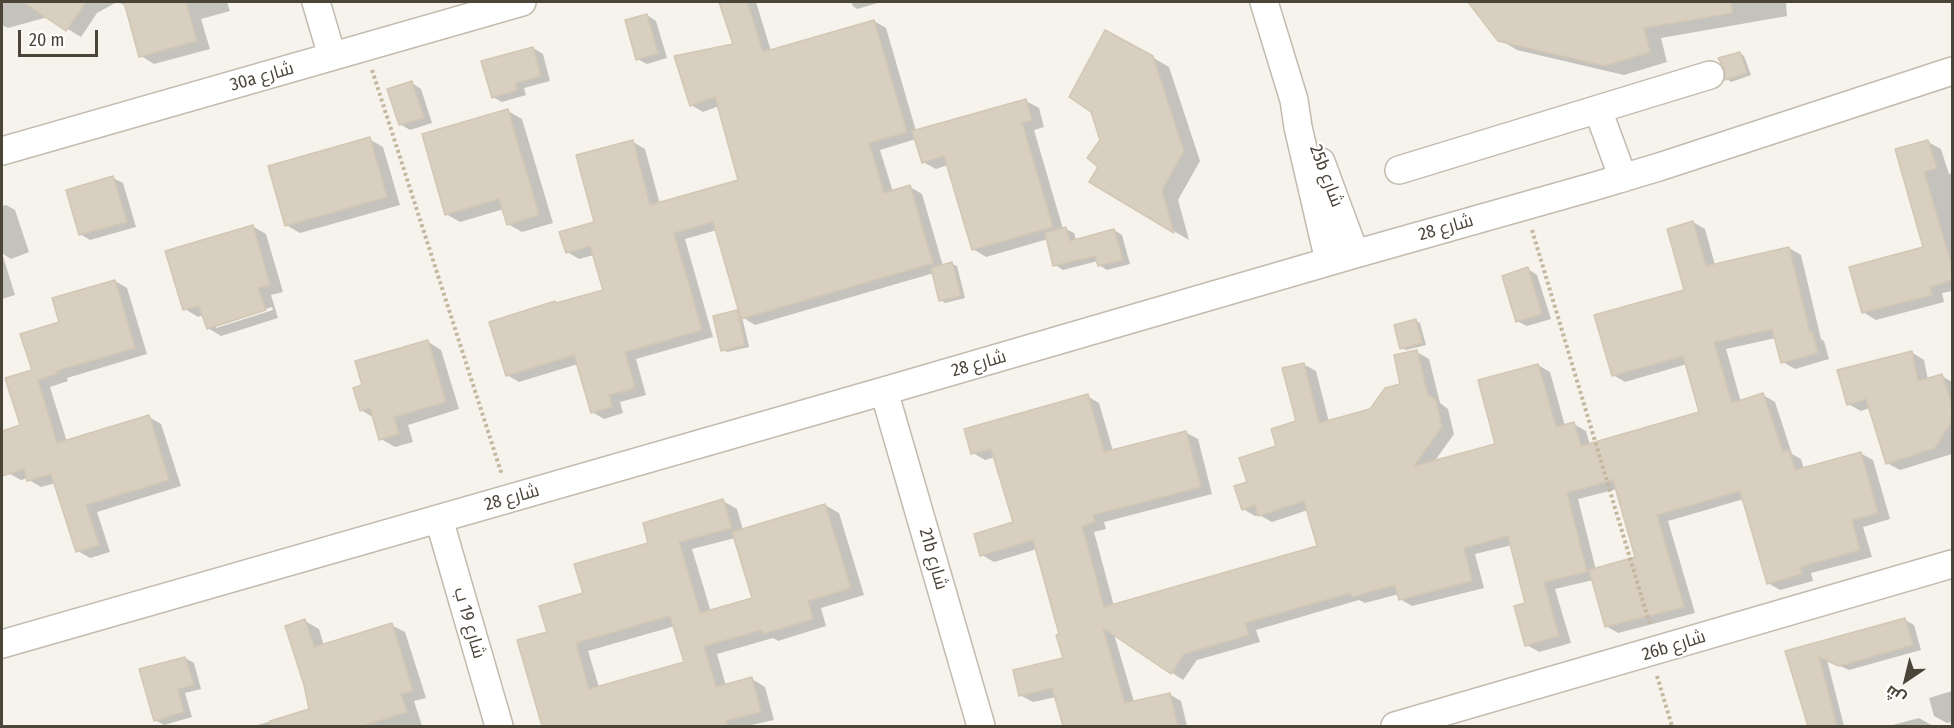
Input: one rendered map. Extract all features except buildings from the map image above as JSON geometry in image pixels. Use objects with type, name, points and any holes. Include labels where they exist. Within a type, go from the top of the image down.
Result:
[{"type":"street","points":[[316,2],[332,56]]},
{"type":"street","name":"30a شارع","points":[[2,151],[522,2]]},
{"type":"street","name":"25b شارع","points":[[1264,2],[1294,100],[1309,132],[1355,254]]},
{"type":"street","name":"شارع 28","points":[[2,644],[1623,178],[1953,71]]},
{"type":"street","points":[[1399,170],[1710,75]]},
{"type":"street","name":"25b شارع","points":[[1294,100],[1298,127],[1329,261]]},
{"type":"street","points":[[1598,110],[1623,178]]},
{"type":"street","name":"21b شارع","points":[[884,391],[981,726]]},
{"type":"street","name":"شارع 19 ب","points":[[439,519],[499,726]]},
{"type":"street","name":"26b شارع","points":[[1395,726],[1953,564]]},
{"type":"path","points":[[365,47],[509,499]]},
{"type":"path","points":[[1525,206],[1654,652],[1672,726]]}]
